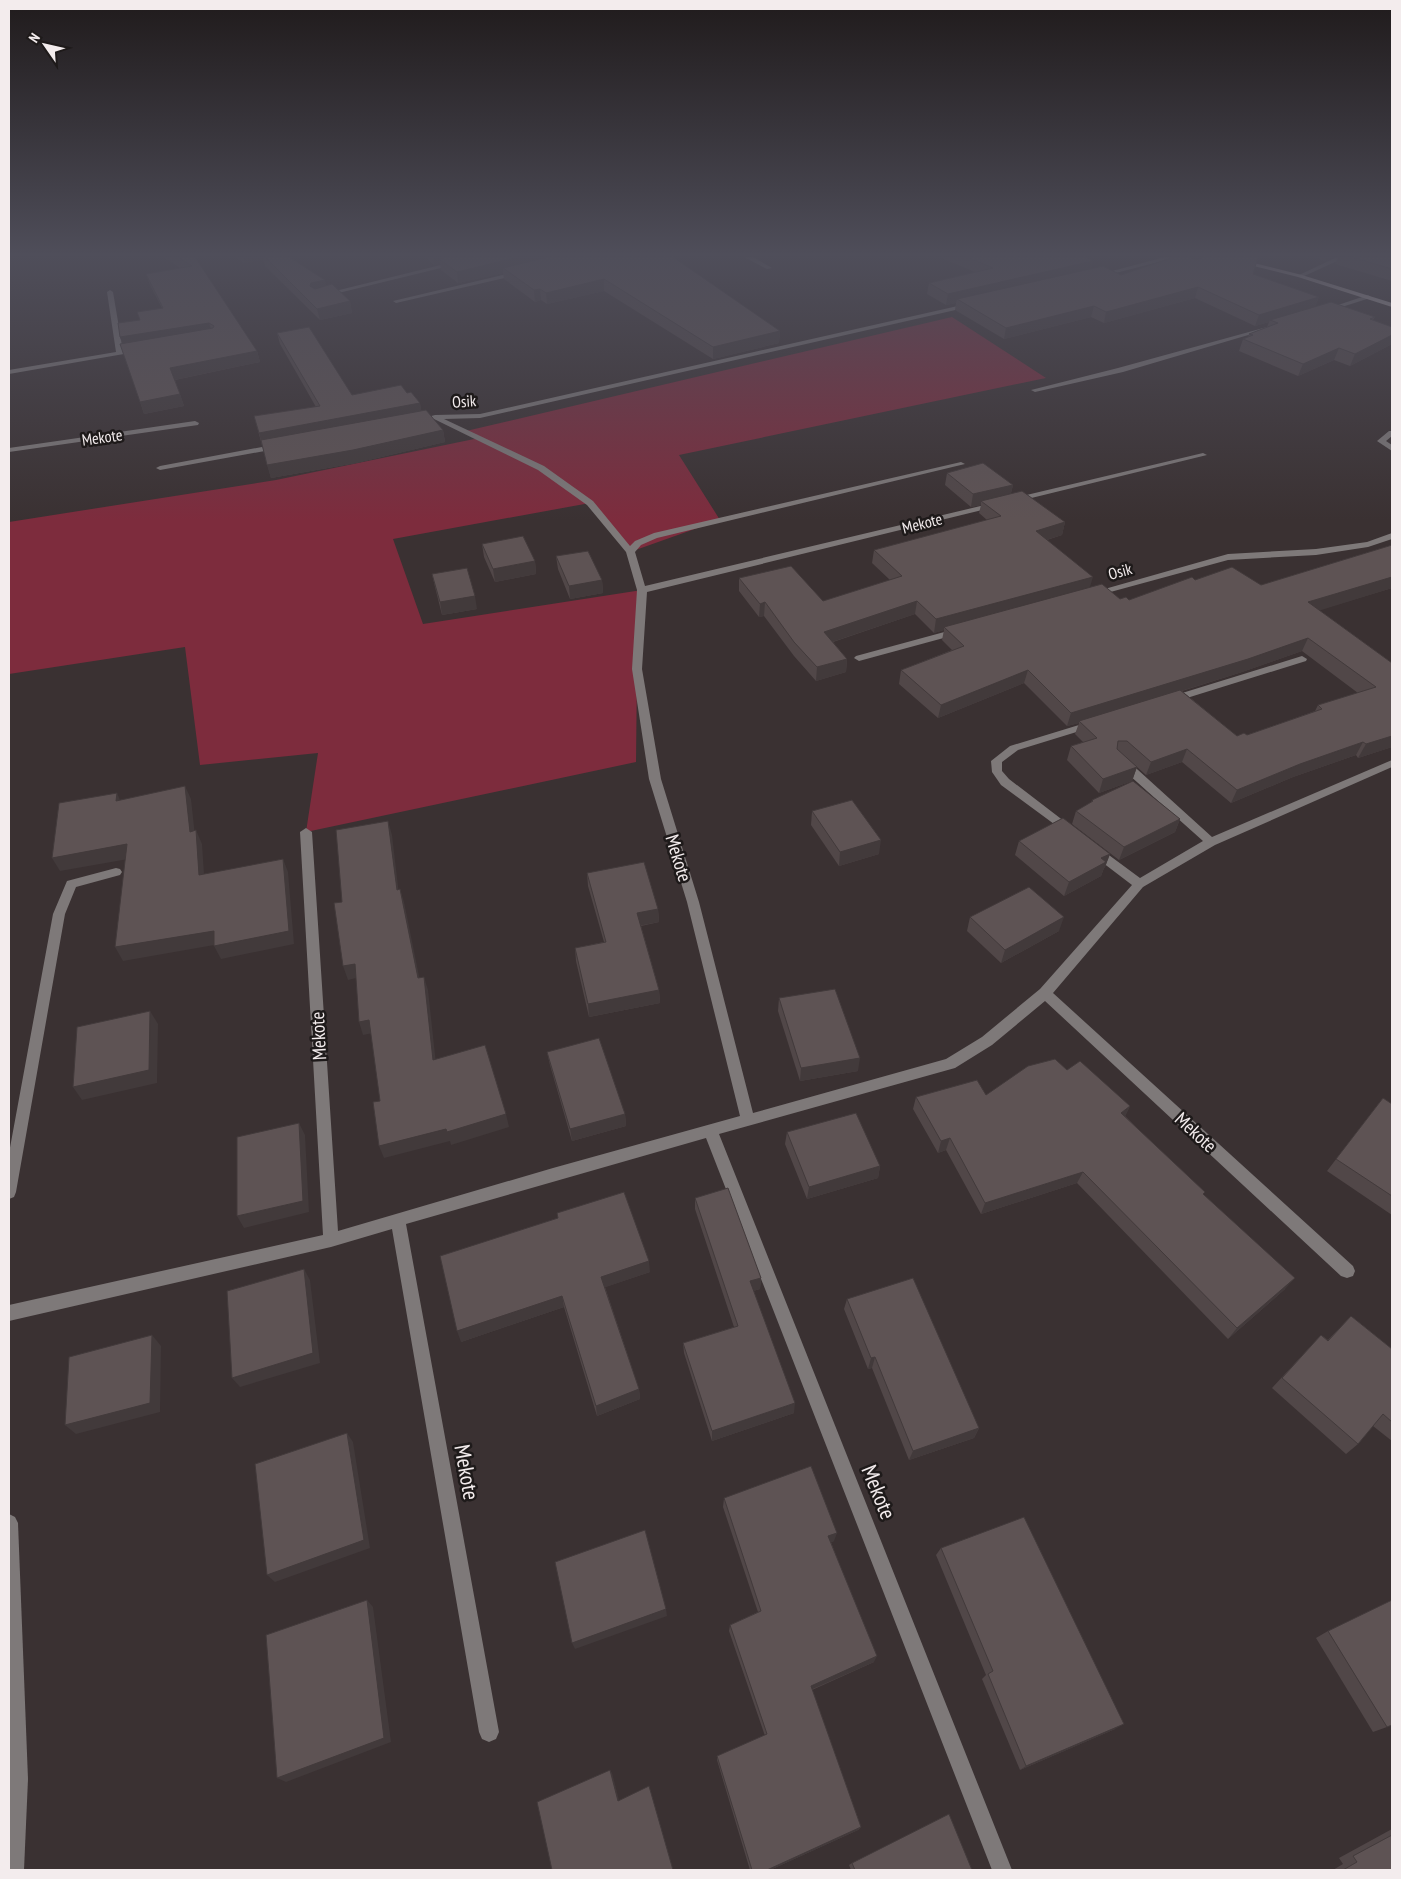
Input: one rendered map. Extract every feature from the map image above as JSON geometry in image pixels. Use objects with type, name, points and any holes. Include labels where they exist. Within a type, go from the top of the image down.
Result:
[{"type":"street","points":[[119,345],[120,353]]},
{"type":"street","name":"Osik","points":[[406,423],[436,418],[480,416],[796,345]]},
{"type":"street","points":[[1035,390],[1120,370],[1209,345]]},
{"type":"street","points":[[9,372],[148,348]]},
{"type":"street","points":[[436,418],[540,468],[590,503],[630,552],[638,543],[654,536],[961,464]]},
{"type":"street","name":"Mekote","points":[[9,450],[195,423]]},
{"type":"street","points":[[1392,434],[1381,441],[1392,449]]},
{"type":"street","points":[[160,468],[288,444]]},
{"type":"street","name":"Mekote","points":[[642,590],[1203,455]]},
{"type":"street","name":"Osik","points":[[1086,596],[1228,557],[1316,552],[1368,544],[1392,536]]},
{"type":"street","name":"Mekote","points":[[630,552],[642,590],[637,669],[655,779],[693,902],[748,1121]]},
{"type":"street","points":[[859,658],[973,627]]},
{"type":"street","points":[[1162,702],[1302,659]]},
{"type":"street","points":[[1107,720],[1014,748],[996,761],[997,772],[1005,782],[1139,884]]},
{"type":"street","points":[[1118,758],[1211,842]]},
{"type":"street","points":[[9,1313],[331,1240],[553,1174],[950,1064],[987,1041],[1044,993],[1139,884],[1211,842],[1392,764]]},
{"type":"street","name":"Mekote","points":[[306,832],[331,1240]]},
{"type":"street","points":[[9,1192],[59,914],[70,884],[116,872]]},
{"type":"street","name":"Mekote","points":[[1044,993],[1347,1271]]},
{"type":"street","name":"Mekote","points":[[711,1131],[1002,1870]]},
{"type":"street","name":"Mekote","points":[[398,1220],[489,1732]]},
{"type":"street","points":[[9,1524],[18,1780],[14,1870]]},
{"type":"shaded area","points":[[834,345],[995,345],[1046,378],[679,455],[720,520],[630,552],[590,503],[393,539],[423,624],[642,590],[637,669],[636,762],[306,832],[318,753],[200,765],[185,647],[9,674],[9,522],[276,480],[479,438],[466,431]]},
{"type":"building","points":[[120,345],[253,345],[257,351],[170,368],[180,394],[140,402]]},
{"type":"building","points":[[284,345],[320,345],[352,395],[401,385],[407,393],[411,392],[420,403],[259,433],[254,416],[320,406]]},
{"type":"building","points":[[1257,345],[1373,345],[1355,354],[1339,348],[1303,364]]},
{"type":"building","points":[[426,410],[443,430],[353,450],[267,465],[261,440]]},
{"type":"building","points":[[983,463],[1013,485],[973,494],[947,473]]},
{"type":"building","points":[[1022,491],[1065,522],[1036,531],[1093,577],[936,619],[917,601],[824,632],[847,659],[817,667],[794,642],[765,602],[760,604],[739,578],[791,566],[823,601],[902,576],[874,550],[1001,516],[981,501]]},
{"type":"building","points":[[523,536],[535,561],[493,569],[482,544]]},
{"type":"building","points":[[1392,545],[1392,577],[1308,602],[1392,663],[1392,736],[1366,744],[1363,742],[1300,764],[1237,790],[1187,749],[1151,762],[1127,741],[1118,741],[1117,749],[1137,767],[1103,779],[1071,746],[1097,738],[1079,721],[1180,690],[1237,736],[1244,733],[1247,735],[1322,709],[1318,705],[1376,687],[1308,638],[1248,659],[1071,713],[1028,670],[941,705],[901,670],[964,646],[944,627],[1102,584],[1120,599],[1126,597],[1129,600],[1192,577],[1195,580],[1232,567],[1261,585]]},
{"type":"building","points":[[588,551],[602,580],[569,586],[556,556]]},
{"type":"building","points":[[467,568],[475,596],[440,602],[432,574]]},
{"type":"building","points":[[1133,781],[1180,819],[1124,847],[1076,811],[1092,800]]},
{"type":"building","points":[[185,786],[190,832],[196,830],[199,875],[283,859],[289,931],[214,946],[214,931],[115,947],[127,844],[52,858],[59,803],[117,793],[116,801]]},
{"type":"building","points":[[852,800],[881,840],[840,852],[812,811]]},
{"type":"building","points":[[1063,818],[1110,854],[1101,858],[1106,862],[1069,882],[1019,841]]},
{"type":"building","points":[[388,821],[397,890],[400,889],[418,978],[424,977],[433,1060],[485,1045],[506,1114],[447,1132],[446,1129],[379,1146],[373,1102],[380,1101],[369,1020],[359,1022],[355,964],[343,966],[334,903],[342,902],[336,830]]},
{"type":"building","points":[[644,862],[658,909],[637,913],[659,990],[588,1004],[575,948],[606,942],[587,873]]},
{"type":"building","points":[[1029,887],[1064,917],[1005,950],[970,917]]},
{"type":"building","points":[[835,989],[860,1058],[801,1068],[779,998]]},
{"type":"building","points":[[150,1011],[149,1070],[73,1087],[77,1027]]},
{"type":"building","points":[[599,1038],[625,1114],[570,1129],[547,1052]]},
{"type":"building","points":[[1055,1059],[1067,1070],[1080,1061],[1130,1106],[1121,1113],[1205,1192],[1203,1194],[1295,1278],[1237,1328],[1083,1172],[985,1203],[950,1138],[941,1141],[916,1097],[977,1080],[986,1095],[1028,1066]]},
{"type":"building","points":[[1383,1098],[1392,1104],[1392,1196],[1336,1159]]},
{"type":"building","points":[[856,1113],[880,1166],[809,1187],[787,1132]]},
{"type":"building","points":[[299,1123],[303,1201],[237,1216],[237,1137]]},
{"type":"building","points":[[728,1188],[761,1278],[750,1281],[795,1403],[712,1431],[683,1343],[738,1326],[695,1198]]},
{"type":"building","points":[[624,1192],[649,1261],[601,1277],[639,1389],[596,1406],[562,1296],[457,1331],[440,1256],[558,1218],[557,1213]]},
{"type":"building","points":[[304,1269],[313,1353],[232,1378],[227,1291]]},
{"type":"building","points":[[913,1278],[979,1428],[913,1451],[875,1357],[871,1358],[847,1299]]},
{"type":"building","points":[[1351,1316],[1392,1349],[1392,1422],[1383,1414],[1358,1444],[1282,1378],[1321,1335],[1328,1341]]},
{"type":"building","points":[[152,1335],[150,1403],[65,1425],[69,1357]]},
{"type":"building","points":[[347,1433],[364,1540],[267,1575],[255,1464]]},
{"type":"building","points":[[811,1466],[837,1533],[828,1536],[877,1656],[811,1686],[861,1827],[767,1870],[752,1870],[717,1756],[767,1734],[730,1625],[761,1611],[724,1498]]},
{"type":"building","points":[[1024,1517],[1124,1724],[1026,1766],[988,1674],[993,1671],[941,1548]]},
{"type":"building","points":[[645,1530],[666,1609],[572,1643],[555,1562]]},
{"type":"building","points":[[367,1600],[384,1738],[277,1778],[266,1635]]},
{"type":"building","points":[[1392,1600],[1392,1725],[1387,1727],[1328,1631]]},
{"type":"building","points":[[610,1770],[618,1801],[649,1786],[673,1870],[552,1870],[537,1802]]},
{"type":"building","points":[[949,1814],[972,1870],[855,1870],[852,1863]]},
{"type":"building","points":[[1392,1835],[1392,1870],[1343,1870],[1357,1862],[1353,1856]]}]
